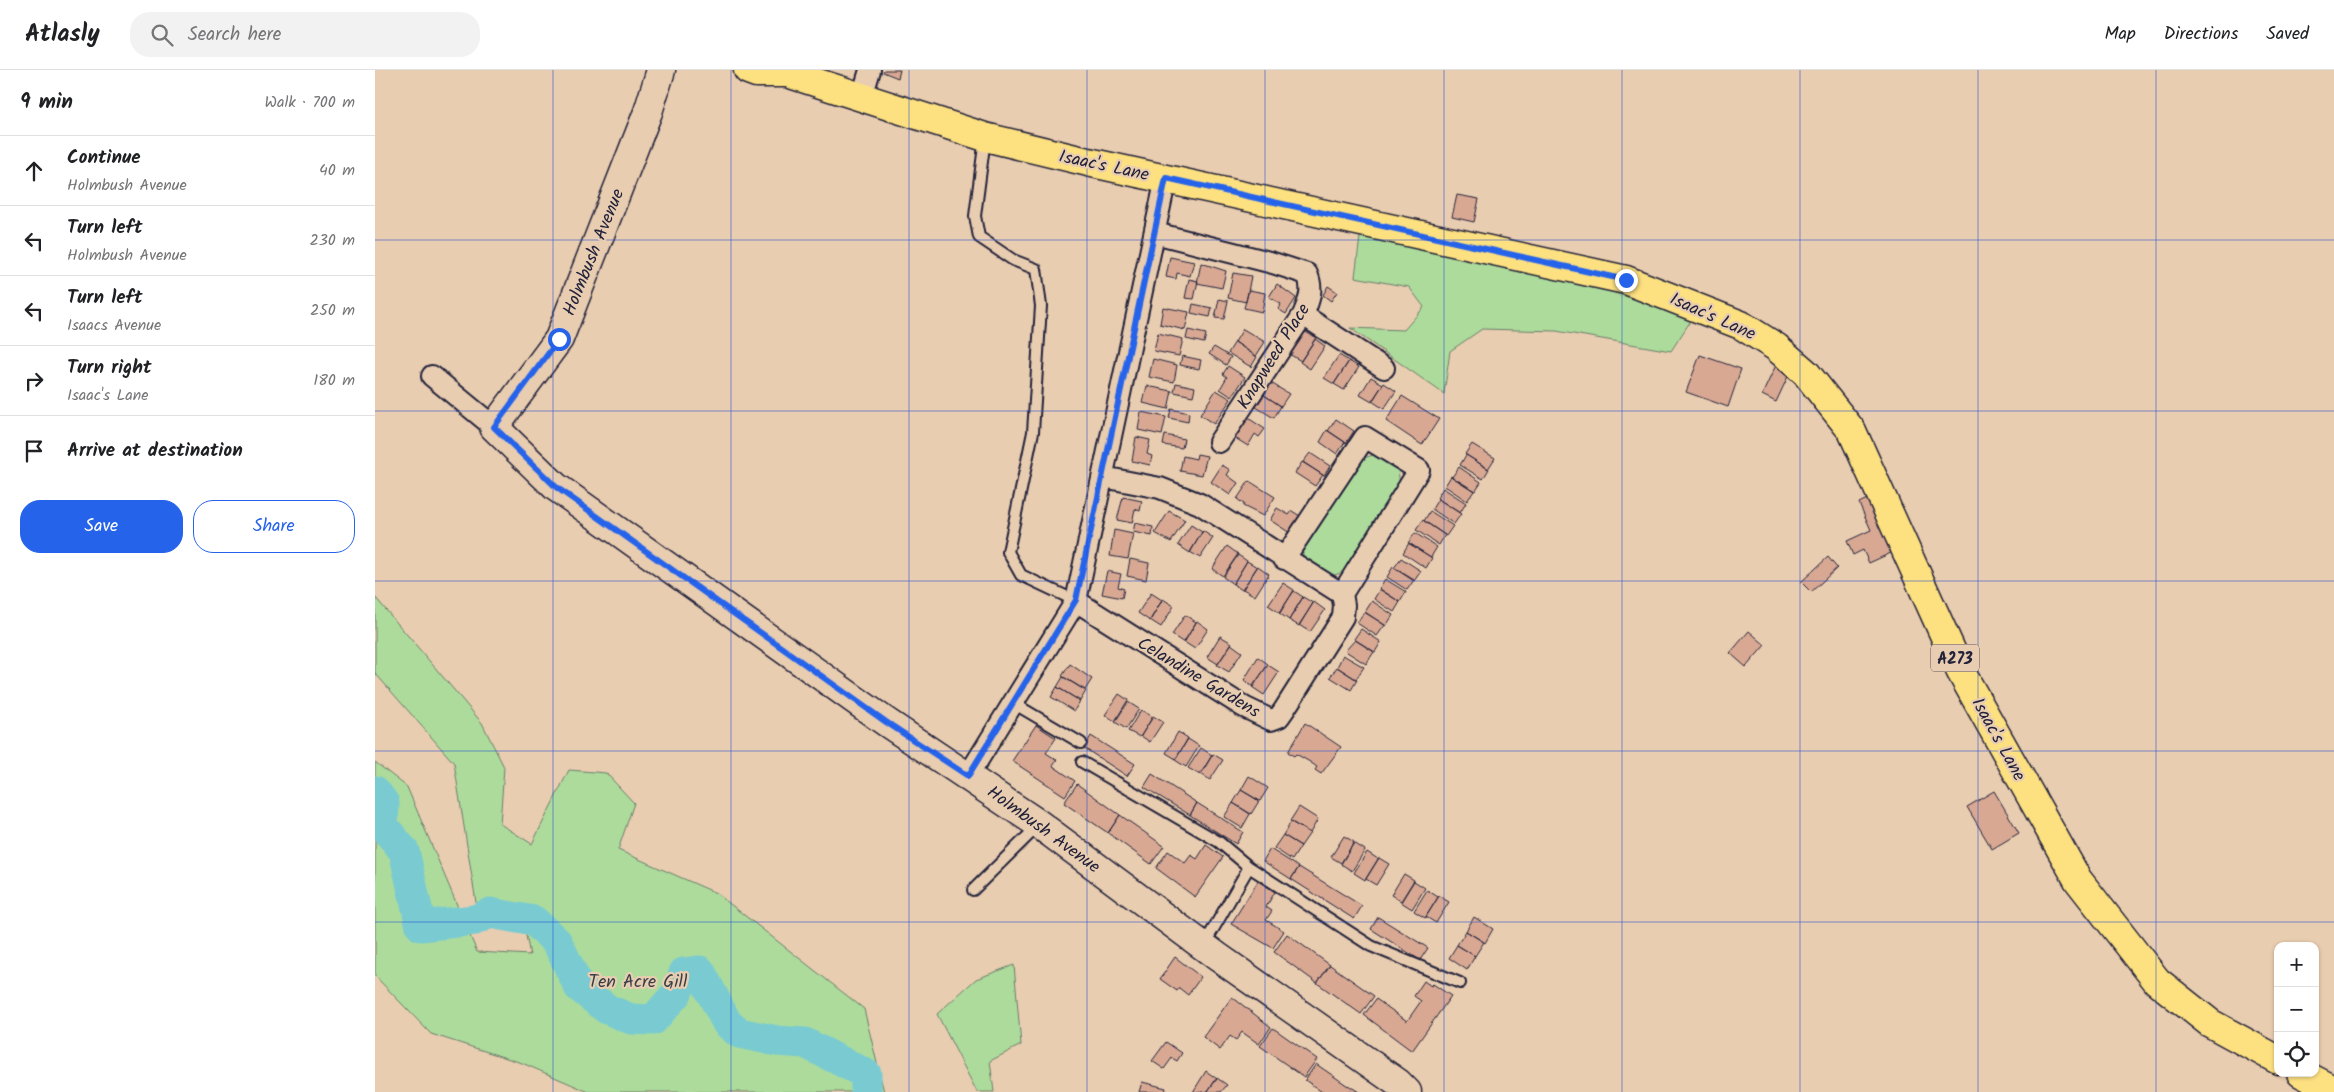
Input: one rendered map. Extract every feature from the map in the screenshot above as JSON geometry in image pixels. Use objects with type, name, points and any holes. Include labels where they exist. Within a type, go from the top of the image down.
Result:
[{"type":"main road","name":"Isaac's Lane","points":[[748,70],[756,73],[785,71],[985,137],[1089,162],[1626,280],[1741,325],[1776,347],[1806,373],[1852,431],[1961,672],[2078,880],[2157,981],[2210,1023],[2274,1058]]},
{"type":"main road","points":[[2309,1077],[2334,1090]]},
{"type":"street","name":"Holmbush Avenue","points":[[661,70],[648,112],[559,339],[494,427],[556,487],[886,722],[1040,825],[1203,946],[1334,1037],[1407,1092]]},
{"type":"street","points":[[862,97],[869,70]]},
{"type":"street","points":[[968,776],[1076,600],[1166,178]]},
{"type":"street","name":"Knapweed Place","points":[[1155,233],[1273,263],[1307,274],[1311,282],[1310,298],[1303,315],[1219,442]]},
{"type":"street","points":[[1303,315],[1384,368]]},
{"type":"street","points":[[432,376],[494,427]]},
{"type":"street","points":[[1103,476],[1160,488],[1200,504],[1284,559],[1342,594],[1419,470],[1365,437],[1284,559]]},
{"type":"street","name":"Celandine Gardens","points":[[1076,600],[1244,707],[1271,720],[1279,716],[1284,710],[1343,617],[1344,605],[1342,594]]},
{"type":"lane","points":[[985,137],[975,216],[979,238],[1013,260],[1036,269],[1041,306],[1033,432],[1008,552],[1021,575],[1076,600]]},
{"type":"lane","points":[[1013,703],[1081,743]]},
{"type":"lane","points":[[1083,762],[1219,842],[1249,868],[1371,946],[1460,983]]},
{"type":"lane","points":[[973,890],[1040,825]]},
{"type":"lane","points":[[1203,946],[1249,868]]},
{"type":"green space","points":[[1362,221],[1699,308],[1671,351],[1556,331],[1482,329],[1450,351],[1444,394],[1350,328],[1404,330],[1424,307],[1409,287],[1355,277]]},
{"type":"green space","points":[[1373,455],[1398,470],[1400,485],[1344,572],[1328,577],[1305,564],[1302,549],[1358,460]]},
{"type":"green space","name":"Ten Acre Gill","points":[[375,597],[482,723],[504,767],[500,824],[532,844],[569,770],[606,773],[634,803],[618,850],[716,893],[864,1009],[884,1092],[589,1092],[522,1063],[431,1034],[375,976],[375,762],[407,787],[477,952],[530,955],[523,921],[477,909],[454,763],[375,673]]},
{"type":"green space","points":[[1014,965],[1021,1045],[990,1061],[994,1092],[977,1092],[937,1014],[976,979]]},
{"type":"building","points":[[884,70],[900,70],[898,78],[883,72]]},
{"type":"building","points":[[1457,195],[1479,199],[1474,222],[1452,217]]},
{"type":"building","points":[[1170,257],[1194,262],[1190,276],[1177,273],[1176,279],[1166,277]]},
{"type":"building","points":[[1201,263],[1226,271],[1222,288],[1197,283]]},
{"type":"building","points":[[1233,273],[1251,276],[1246,302],[1228,298]]},
{"type":"building","points":[[1189,279],[1198,281],[1194,299],[1185,298]]},
{"type":"building","points":[[1277,284],[1296,298],[1286,314],[1278,309],[1281,304],[1269,297]]},
{"type":"building","points":[[1328,286],[1337,292],[1331,301],[1323,295]]},
{"type":"building","points":[[1249,290],[1265,293],[1262,312],[1244,308]]},
{"type":"building","points":[[1219,299],[1228,301],[1224,319],[1215,318]]},
{"type":"building","points":[[1193,304],[1212,308],[1210,317],[1191,313]]},
{"type":"building","points":[[1163,307],[1189,312],[1185,330],[1160,324]]},
{"type":"building","points":[[1243,329],[1265,342],[1256,356],[1235,342]]},
{"type":"building","points":[[1188,330],[1206,334],[1204,343],[1186,339]]},
{"type":"building","points":[[1304,331],[1316,338],[1301,361],[1289,354]]},
{"type":"building","points":[[1158,333],[1183,339],[1179,356],[1154,351]]},
{"type":"building","points":[[1315,339],[1325,346],[1310,369],[1300,362]]},
{"type":"building","points":[[1235,342],[1257,357],[1251,367],[1228,353]]},
{"type":"building","points":[[1214,347],[1231,357],[1226,365],[1209,354]]},
{"type":"building","points":[[1339,355],[1349,361],[1334,384],[1324,378]]},
{"type":"building","points":[[1700,355],[1741,369],[1728,407],[1686,392]]},
{"type":"building","points":[[1182,356],[1201,360],[1199,369],[1180,365]]},
{"type":"building","points":[[1153,359],[1177,365],[1174,382],[1149,377]]},
{"type":"building","points":[[1349,361],[1359,367],[1344,390],[1334,384]]},
{"type":"building","points":[[1776,365],[1790,372],[1776,402],[1762,395]]},
{"type":"building","points":[[1228,366],[1245,377],[1232,397],[1220,389],[1227,377],[1223,374]]},
{"type":"building","points":[[1371,377],[1383,384],[1372,402],[1360,395]]},
{"type":"building","points":[[1176,383],[1195,387],[1193,396],[1174,392]]},
{"type":"building","points":[[1271,383],[1289,394],[1281,406],[1264,395]]},
{"type":"building","points":[[1384,383],[1396,391],[1384,409],[1372,401]]},
{"type":"building","points":[[1147,386],[1172,391],[1168,409],[1143,403]]},
{"type":"building","points":[[1216,390],[1231,399],[1214,424],[1200,415]]},
{"type":"building","points":[[1264,395],[1281,406],[1274,418],[1256,407]]},
{"type":"building","points":[[1402,396],[1439,419],[1422,445],[1386,421]]},
{"type":"building","points":[[1171,409],[1189,413],[1188,422],[1169,418]]},
{"type":"building","points":[[1141,412],[1166,417],[1162,435],[1138,430]]},
{"type":"building","points":[[1248,418],[1265,429],[1259,437],[1255,434],[1248,446],[1235,438]]},
{"type":"building","points":[[1336,419],[1354,431],[1346,443],[1328,431]]},
{"type":"building","points":[[1327,430],[1345,442],[1337,454],[1320,442]]},
{"type":"building","points":[[1165,435],[1184,439],[1182,448],[1163,445]]},
{"type":"building","points":[[1136,437],[1150,440],[1147,454],[1152,456],[1150,465],[1132,461]]},
{"type":"building","points":[[1472,444],[1495,458],[1488,469],[1465,454]]},
{"type":"building","points":[[1310,453],[1330,466],[1324,476],[1303,462]]},
{"type":"building","points":[[1197,454],[1207,456],[1202,475],[1180,471],[1183,456],[1196,459]]},
{"type":"building","points":[[1466,455],[1489,469],[1483,479],[1460,465]]},
{"type":"building","points":[[1302,462],[1323,475],[1315,486],[1295,473]]},
{"type":"building","points":[[1222,465],[1230,470],[1227,475],[1238,483],[1230,495],[1211,482]]},
{"type":"building","points":[[1459,467],[1481,482],[1475,491],[1452,477]]},
{"type":"building","points":[[1451,476],[1474,491],[1467,501],[1445,486]]},
{"type":"building","points":[[1249,481],[1275,497],[1263,516],[1243,506],[1244,504],[1237,499]]},
{"type":"building","points":[[1443,488],[1466,503],[1460,513],[1437,498]]},
{"type":"building","points":[[1123,497],[1142,501],[1140,511],[1135,509],[1132,523],[1117,520]]},
{"type":"building","points":[[1869,498],[1893,552],[1869,563],[1863,550],[1853,555],[1847,541],[1871,530],[1859,503]]},
{"type":"building","points":[[1438,499],[1461,514],[1454,524],[1432,509]]},
{"type":"building","points":[[1277,508],[1289,515],[1292,511],[1300,516],[1290,533],[1270,520]]},
{"type":"building","points":[[1169,511],[1185,520],[1171,542],[1155,533]]},
{"type":"building","points":[[1430,511],[1453,526],[1446,536],[1424,521]]},
{"type":"building","points":[[1423,520],[1445,535],[1439,545],[1416,530]]},
{"type":"building","points":[[1135,523],[1153,527],[1152,536],[1133,532]]},
{"type":"building","points":[[1191,525],[1202,532],[1190,553],[1178,545]]},
{"type":"building","points":[[1114,530],[1133,534],[1128,559],[1110,556]]},
{"type":"building","points":[[1203,531],[1213,538],[1200,558],[1190,552]]},
{"type":"building","points":[[1415,533],[1437,547],[1431,557],[1408,543]]},
{"type":"building","points":[[1409,543],[1432,558],[1426,568],[1403,553]]},
{"type":"building","points":[[1227,546],[1238,554],[1223,576],[1212,569]]},
{"type":"building","points":[[1238,555],[1247,561],[1233,584],[1223,577]]},
{"type":"building","points":[[1828,557],[1837,568],[1811,592],[1801,582]]},
{"type":"building","points":[[1401,558],[1421,571],[1414,581],[1394,568]]},
{"type":"building","points":[[1130,559],[1149,563],[1146,580],[1127,576]]},
{"type":"building","points":[[1247,561],[1257,567],[1242,590],[1233,584]]},
{"type":"building","points":[[1258,566],[1269,574],[1255,596],[1243,589]]},
{"type":"building","points":[[1393,567],[1414,580],[1407,590],[1387,577]]},
{"type":"building","points":[[1107,571],[1121,574],[1118,587],[1124,589],[1122,598],[1102,594]]},
{"type":"building","points":[[1385,579],[1406,592],[1400,602],[1379,589]]},
{"type":"building","points":[[1283,583],[1294,590],[1280,613],[1268,605]]},
{"type":"building","points":[[1380,589],[1400,602],[1394,612],[1374,599]]},
{"type":"building","points":[[1294,591],[1303,597],[1289,620],[1279,613]]},
{"type":"building","points":[[1151,593],[1162,600],[1150,621],[1138,613]]},
{"type":"building","points":[[1303,597],[1313,603],[1299,626],[1289,620]]},
{"type":"building","points":[[1163,599],[1174,606],[1161,627],[1150,620]]},
{"type":"building","points":[[1372,601],[1393,615],[1386,626],[1365,612]]},
{"type":"building","points":[[1314,602],[1325,610],[1310,632],[1299,625]]},
{"type":"building","points":[[1364,612],[1385,625],[1377,636],[1357,623]]},
{"type":"building","points":[[1185,615],[1196,622],[1184,643],[1172,635]]},
{"type":"building","points":[[1197,621],[1208,629],[1195,649],[1184,642]]},
{"type":"building","points":[[1361,629],[1381,642],[1375,652],[1354,639]]},
{"type":"building","points":[[1749,631],[1765,645],[1746,667],[1730,653]]},
{"type":"building","points":[[1220,636],[1232,643],[1218,664],[1207,657]]},
{"type":"building","points":[[1355,640],[1374,652],[1366,664],[1346,650]]},
{"type":"building","points":[[1231,644],[1242,652],[1229,672],[1217,665]]},
{"type":"building","points":[[1343,655],[1364,667],[1356,679],[1337,667]]},
{"type":"building","points":[[1258,657],[1268,664],[1253,687],[1244,680]]},
{"type":"building","points":[[1070,664],[1092,679],[1085,690],[1062,676]]},
{"type":"building","points":[[1268,665],[1279,672],[1264,695],[1252,687]]},
{"type":"building","points":[[1337,667],[1357,680],[1351,690],[1330,677]]},
{"type":"building","points":[[1063,677],[1086,691],[1080,701],[1057,687]]},
{"type":"building","points":[[1057,687],[1080,701],[1074,711],[1051,697]]},
{"type":"building","points":[[1119,694],[1128,700],[1115,721],[1105,715]]},
{"type":"building","points":[[1128,702],[1139,709],[1126,729],[1115,722]]},
{"type":"building","points":[[1141,710],[1153,717],[1140,737],[1128,731]]},
{"type":"building","points":[[1153,716],[1163,722],[1150,742],[1141,736]]},
{"type":"building","points":[[1305,723],[1341,747],[1321,774],[1315,770],[1317,767],[1310,762],[1288,752]]},
{"type":"building","points":[[1036,725],[1056,738],[1046,753],[1057,760],[1053,766],[1075,781],[1065,796],[1012,761]]},
{"type":"building","points":[[1178,732],[1188,738],[1176,759],[1166,753]]},
{"type":"building","points":[[1091,736],[1135,764],[1127,776],[1084,748]]},
{"type":"building","points":[[1188,739],[1199,746],[1186,767],[1175,760]]},
{"type":"building","points":[[1201,748],[1212,755],[1200,775],[1188,768]]},
{"type":"building","points":[[1213,754],[1223,760],[1210,780],[1201,774]]},
{"type":"building","points":[[1152,774],[1197,803],[1190,815],[1144,787]]},
{"type":"building","points":[[1249,776],[1268,788],[1260,801],[1241,790]]},
{"type":"building","points":[[1077,784],[1120,815],[1108,833],[1064,803]]},
{"type":"building","points":[[1241,790],[1259,801],[1251,814],[1233,803]]},
{"type":"building","points":[[1994,791],[2019,833],[1992,849],[1967,807]]},
{"type":"building","points":[[1197,803],[1243,832],[1236,844],[1190,815]]},
{"type":"building","points":[[1233,803],[1250,814],[1242,828],[1224,817]]},
{"type":"building","points":[[1299,807],[1318,819],[1310,833],[1290,821]]},
{"type":"building","points":[[1120,815],[1164,846],[1151,864],[1108,833]]},
{"type":"building","points":[[1291,822],[1310,833],[1301,846],[1283,835]]},
{"type":"building","points":[[1283,835],[1301,846],[1292,860],[1274,848]]},
{"type":"building","points":[[1344,836],[1354,842],[1341,863],[1331,857]]},
{"type":"building","points":[[1354,843],[1365,850],[1352,871],[1341,864]]},
{"type":"building","points":[[1206,845],[1223,857],[1195,897],[1156,868],[1168,851],[1185,863],[1191,855],[1197,859]]},
{"type":"building","points":[[1270,849],[1299,867],[1291,879],[1263,861]]},
{"type":"building","points":[[1367,852],[1378,859],[1365,880],[1354,873]]},
{"type":"building","points":[[1379,858],[1389,864],[1376,885],[1366,879]]},
{"type":"building","points":[[1299,867],[1362,906],[1354,919],[1291,879]]},
{"type":"building","points":[[1404,874],[1414,880],[1401,901],[1391,895]]},
{"type":"building","points":[[1258,881],[1275,892],[1266,907],[1272,911],[1266,920],[1284,931],[1273,948],[1231,924]]},
{"type":"building","points":[[1414,881],[1425,888],[1412,909],[1401,902]]},
{"type":"building","points":[[1427,890],[1438,897],[1425,918],[1414,911]]},
{"type":"building","points":[[1439,896],[1449,902],[1436,923],[1426,917]]},
{"type":"building","points":[[1378,917],[1428,948],[1420,960],[1371,929]]},
{"type":"building","points":[[1474,917],[1493,929],[1485,943],[1466,931]]},
{"type":"building","points":[[1466,931],[1484,942],[1475,956],[1457,945]]},
{"type":"building","points":[[1287,934],[1330,965],[1317,983],[1274,952]]},
{"type":"building","points":[[1457,945],[1475,956],[1467,970],[1449,958]]},
{"type":"building","points":[[1175,957],[1201,977],[1188,995],[1179,988],[1177,991],[1160,979]]},
{"type":"building","points":[[1330,965],[1374,996],[1361,1014],[1317,983]]},
{"type":"building","points":[[1424,981],[1431,986],[1433,984],[1451,996],[1412,1051],[1364,1015],[1376,999],[1407,1021],[1421,1001],[1414,996]]},
{"type":"building","points":[[1232,997],[1271,1027],[1259,1044],[1242,1032],[1236,1040],[1230,1036],[1220,1050],[1203,1037]]},
{"type":"building","points":[[1273,1028],[1317,1059],[1304,1077],[1260,1046]]},
{"type":"building","points":[[1166,1042],[1182,1053],[1177,1061],[1172,1058],[1164,1069],[1152,1061]]},
{"type":"building","points":[[1316,1064],[1359,1092],[1322,1092],[1305,1080]]},
{"type":"building","points":[[1206,1071],[1217,1079],[1207,1092],[1193,1092]]},
{"type":"building","points":[[1217,1078],[1227,1085],[1221,1092],[1207,1092]]},
{"type":"building","points":[[1142,1082],[1166,1088],[1165,1092],[1139,1092]]},
{"type":"waterway","points":[[375,791],[384,803],[383,826],[404,851],[421,926],[475,920],[490,913],[534,921],[557,942],[579,987],[607,1009],[631,1019],[653,1020],[677,993],[684,973],[700,971],[727,1023],[739,1033],[777,1041],[805,1043],[866,1074],[866,1092]]},
{"type":"route","points":[[559,339],[494,427],[556,487],[886,722],[968,776],[1076,600],[1166,178],[1626,280]]}]
